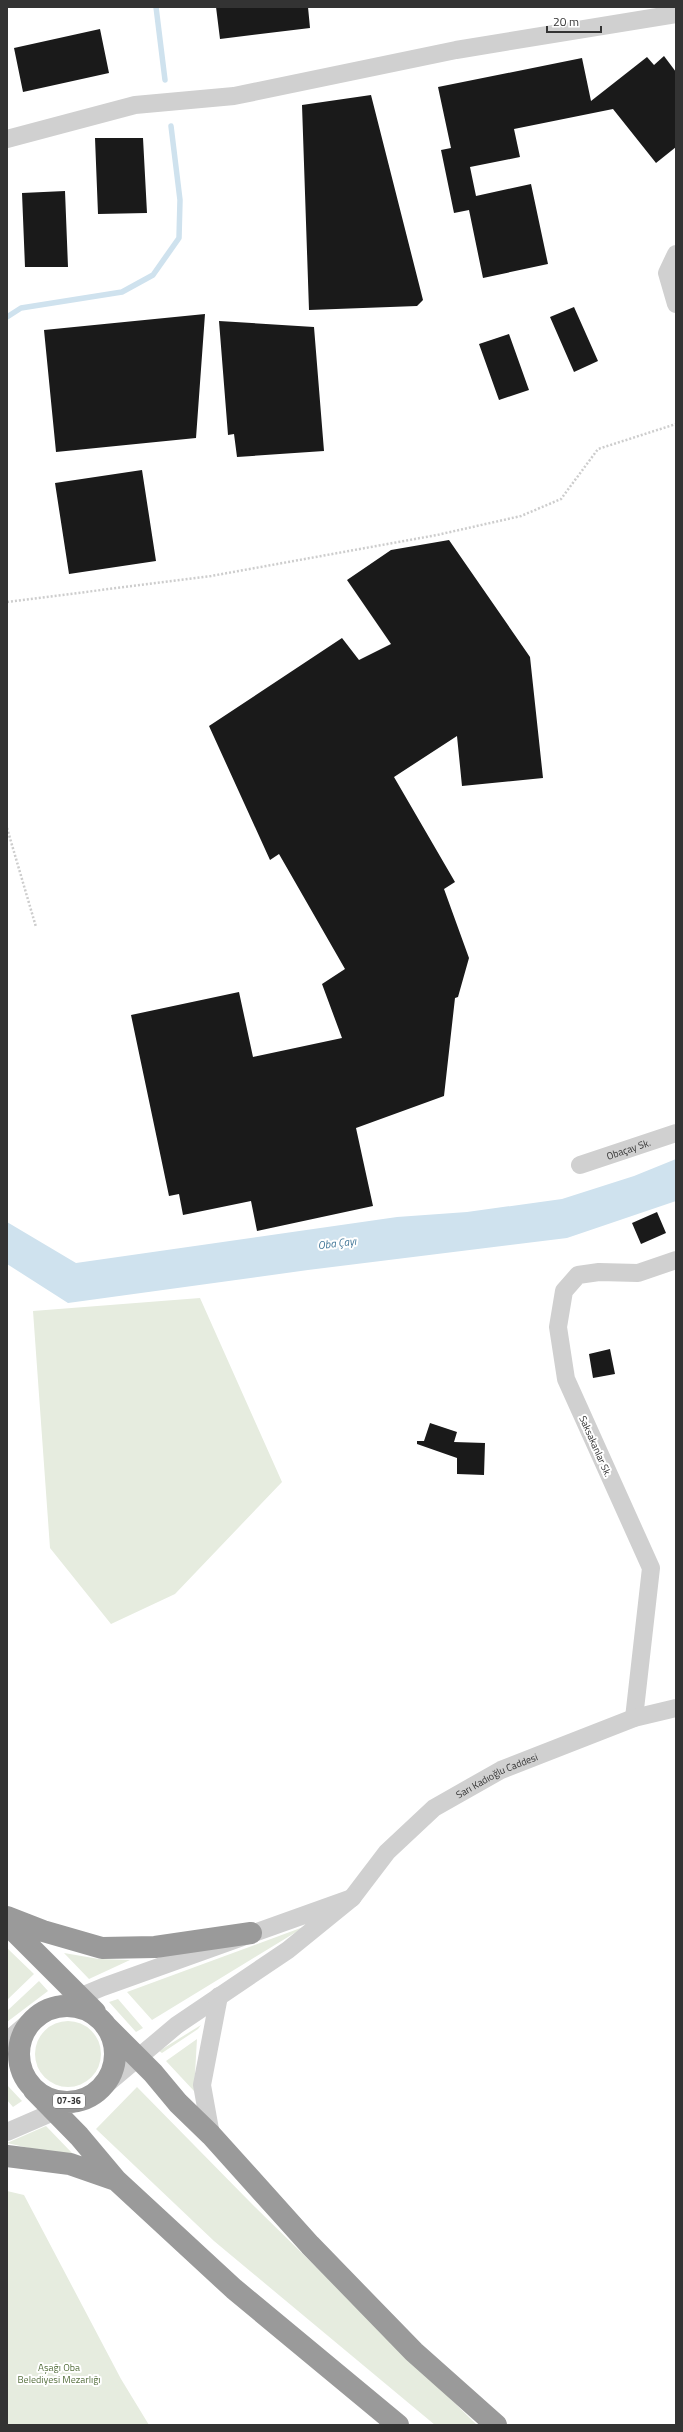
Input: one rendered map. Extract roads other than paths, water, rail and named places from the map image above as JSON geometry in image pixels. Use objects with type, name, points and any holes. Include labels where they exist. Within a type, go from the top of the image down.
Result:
[{"type":"highway","points":[[7,1917],[43,1931],[102,1948],[155,1947],[251,1933]]},
{"type":"highway","name":"07-36","points":[[7,1924],[47,1963],[100,2019],[113,2038],[115,2053],[113,2068],[106,2082],[88,2096],[64,2102],[48,2098],[29,2083]]},
{"type":"highway","points":[[29,2083],[19,2061],[19,2044],[26,2029],[43,2013],[65,2006],[80,2008],[100,2019],[138,2058],[178,2103],[211,2134],[310,2245],[414,2352],[496,2425]]},
{"type":"highway","points":[[7,2058],[116,2180],[234,2289],[398,2425]]},
{"type":"highway","points":[[7,2156],[70,2164],[116,2180]]},
{"type":"street","points":[[7,139],[135,105],[234,96],[456,50],[670,15]]},
{"type":"street","points":[[676,254],[666,273],[676,304]]},
{"type":"street","name":"Obaçay Sk.","points":[[580,1165],[676,1134]]},
{"type":"street","name":"Saksakanlar Sk.","points":[[634,1718],[651,1568],[566,1379],[558,1327],[564,1291],[578,1275],[600,1272],[638,1273],[676,1260]]},
{"type":"street","name":"Sarı Kadıoğlu Caddesi","points":[[7,2132],[88,2096],[178,2025],[288,1950],[352,1898],[386,1852],[434,1808],[501,1770],[634,1718],[676,1708]]},
{"type":"street","points":[[7,2041],[43,2013],[78,1997],[251,1933],[352,1898]]},
{"type":"street","points":[[211,2134],[202,2084],[219,1996]]},
{"type":"water","name":"Oba Çayı","points":[[676,1159],[676,1201],[567,1238],[308,1270],[68,1303],[7,1264],[7,1222],[76,1263],[397,1217],[467,1212],[562,1199],[634,1176]]},
{"type":"waterway","points":[[156,7],[165,80]]},
{"type":"waterway","points":[[7,317],[21,308],[122,292],[153,275],[179,238],[180,200],[171,126]]},
{"type":"park label","name":"Aşağı Oba Belediyesi Mezarlığı","points":[[59,2372]]}]
